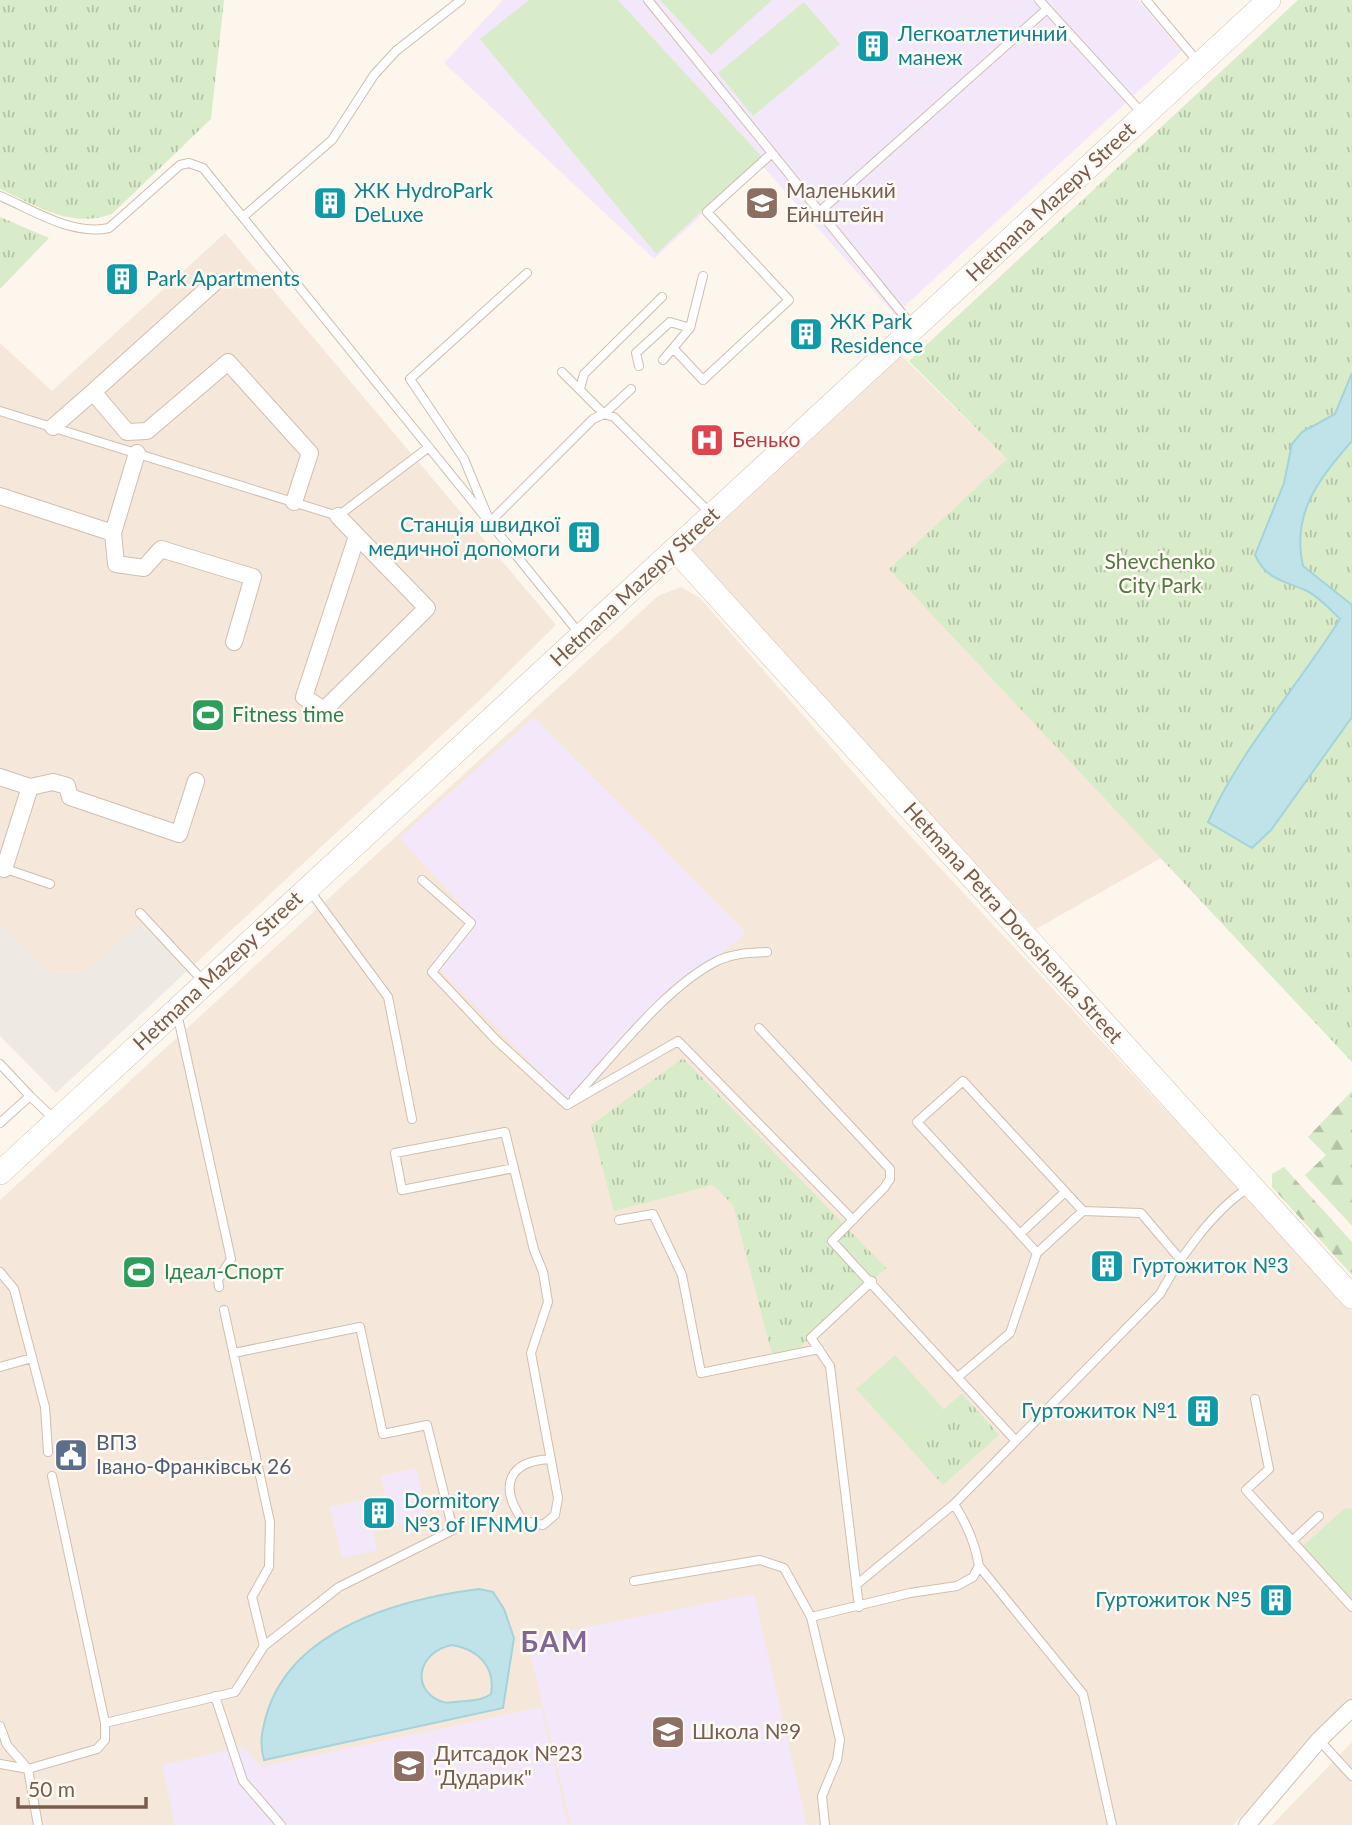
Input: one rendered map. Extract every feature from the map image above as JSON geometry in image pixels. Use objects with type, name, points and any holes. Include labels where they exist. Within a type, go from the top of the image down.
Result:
[{"type":"main road","name":"Hetmana Mazepy Street","points":[[0,1173],[1269,0]]},
{"type":"main road","name":"Hetmana Petra Doroshenka Street","points":[[675,549],[1352,1297]]},
{"type":"street","points":[[53,427],[215,282]]},
{"type":"street","points":[[93,392],[127,432],[147,431],[228,362],[310,453],[294,502]]},
{"type":"street","points":[[137,453],[114,533],[116,564],[144,568],[160,549],[253,577],[234,642]]},
{"type":"street","points":[[0,496],[114,533]]},
{"type":"street","points":[[338,516],[358,536],[426,608],[324,710],[304,697],[358,536]]},
{"type":"street","points":[[0,778],[30,787],[53,782],[67,786],[70,796],[179,834],[196,781]]},
{"type":"street","points":[[2,868],[30,787]]},
{"type":"street","points":[[1247,1825],[1319,1740],[1352,1708]]},
{"type":"lane","points":[[243,217],[332,140],[374,75],[396,51],[461,0]]},
{"type":"lane","points":[[648,0],[818,213],[914,328]]},
{"type":"lane","points":[[1039,0],[1144,116]]},
{"type":"lane","points":[[1146,0],[1200,64]]},
{"type":"lane","points":[[818,213],[1047,9]]},
{"type":"lane","points":[[674,349],[703,380],[789,300],[707,212],[771,154]]},
{"type":"lane","points":[[0,196],[77,229],[95,231],[109,228],[180,166],[189,163],[203,168],[581,636]]},
{"type":"lane","points":[[490,522],[464,459],[410,379],[527,273]]},
{"type":"lane","points":[[663,359],[690,328],[702,276]]},
{"type":"lane","points":[[580,389],[584,374],[662,297]]},
{"type":"lane","points":[[639,366],[636,353],[670,322],[690,328]]},
{"type":"lane","points":[[562,372],[604,414],[614,417],[712,515]]},
{"type":"lane","points":[[490,522],[593,419],[604,414],[631,389]]},
{"type":"lane","points":[[0,411],[338,516],[429,447]]},
{"type":"lane","points":[[2,868],[50,884]]},
{"type":"lane","points":[[422,880],[471,923],[432,972],[496,1040],[568,1105]]},
{"type":"lane","points":[[308,888],[388,997],[412,1119]]},
{"type":"lane","points":[[140,913],[189,996],[231,1259],[218,1280],[219,1287]]},
{"type":"lane","points":[[568,1105],[677,989],[720,960],[733,955],[767,952]]},
{"type":"lane","points":[[759,1028],[890,1169],[890,1179],[884,1188],[832,1241],[872,1281],[1016,1441]]},
{"type":"lane","points":[[568,1105],[678,1041],[853,1220]]},
{"type":"lane","points":[[0,1064],[56,1121]]},
{"type":"lane","points":[[1037,1252],[918,1122],[963,1081],[1083,1211]]},
{"type":"lane","points":[[0,1123],[30,1096]]},
{"type":"lane","points":[[514,1168],[402,1189],[395,1153],[418,1146],[505,1132],[514,1168],[534,1250],[543,1272],[548,1303],[531,1353],[551,1459],[558,1497],[555,1515],[543,1525],[523,1521],[514,1509],[511,1476],[518,1466],[533,1460],[551,1459]]},
{"type":"lane","points":[[856,1584],[954,1504],[1160,1294],[1180,1259],[1228,1201],[1250,1186]]},
{"type":"lane","points":[[1020,1234],[1066,1192]]},
{"type":"lane","points":[[958,1377],[1010,1333],[1037,1252],[1083,1211],[1141,1213],[1180,1259]]},
{"type":"lane","points":[[619,1220],[653,1214],[682,1275],[701,1373],[818,1349]]},
{"type":"lane","points":[[0,1272],[14,1289],[45,1407],[48,1452]]},
{"type":"lane","points":[[859,1607],[830,1366],[811,1338],[872,1281]]},
{"type":"lane","points":[[224,1310],[270,1522],[269,1567],[252,1597],[264,1646]]},
{"type":"lane","points":[[105,1723],[235,1692],[264,1646],[339,1587],[453,1531],[427,1425],[383,1434],[360,1327],[234,1353]]},
{"type":"lane","points":[[0,1367],[32,1358]]},
{"type":"lane","points":[[1255,1399],[1269,1469],[1246,1490],[1352,1607]]},
{"type":"lane","points":[[0,1764],[27,1769],[97,1749],[105,1740],[105,1723],[52,1476]]},
{"type":"lane","points":[[954,1504],[970,1530],[979,1566],[1083,1694],[1112,1825]]},
{"type":"lane","points":[[1292,1541],[1319,1516]]},
{"type":"lane","points":[[634,1581],[760,1560],[784,1568],[811,1617],[840,1740],[837,1760],[822,1796],[825,1825]]},
{"type":"lane","points":[[811,1617],[910,1593],[957,1586],[973,1577],[979,1566]]},
{"type":"lane","points":[[215,1696],[243,1781],[281,1825]]},
{"type":"lane","points":[[0,1727],[7,1745],[27,1769],[38,1825]]},
{"type":"lane","points":[[1319,1740],[1352,1776]]},
{"type":"shaded area","points":[[503,0],[1138,0],[1182,51],[895,315],[759,162],[654,259],[444,63]]},
{"type":"shaded area","points":[[225,233],[556,625],[483,697],[186,972],[140,924],[85,972],[47,971],[0,922],[0,343],[52,391]]},
{"type":"shaded area","points":[[902,356],[1007,459],[890,569],[1161,858],[1036,929],[691,551]]},
{"type":"shaded area","points":[[681,587],[700,598],[889,813],[1352,1310],[1352,1707],[1233,1825],[0,1825],[0,1200],[658,596]]},
{"type":"shaded area","points":[[534,717],[746,933],[651,1009],[569,1102],[432,961],[472,917],[400,838]]},
{"type":"shaded area","points":[[0,922],[47,971],[85,972],[140,923],[186,972],[56,1093],[0,1036]]},
{"type":"shaded area","name":"Dormitory №3 of IFNMU","points":[[416,1468],[428,1519],[373,1532],[377,1550],[342,1558],[330,1507],[385,1494],[381,1476]]},
{"type":"shaded area","name":"Школа №9","points":[[754,1594],[807,1825],[571,1825],[527,1639]]},
{"type":"shaded area","name":"Дитсадок №23 \"Дударик\"","points":[[541,1707],[568,1825],[175,1825],[162,1765],[243,1747],[261,1767]]},
{"type":"shaded area","points":[[1352,1742],[1352,1825],[1272,1825]]},
{"type":"green space","points":[[0,0],[224,0],[211,119],[112,214],[82,219],[54,214],[0,189]]},
{"type":"green space","points":[[529,0],[618,0],[761,156],[656,254],[480,39]]},
{"type":"green space","points":[[660,0],[772,0],[711,55]]},
{"type":"green space","name":"Shevchenko City Park","points":[[1298,0],[1352,0],[1352,1062],[889,569],[1007,459],[909,361]]},
{"type":"green space","points":[[804,2],[840,44],[753,116],[718,73]]},
{"type":"green space","points":[[0,217],[49,238],[0,289]]},
{"type":"green space","points":[[683,1058],[886,1268],[799,1348],[772,1354],[733,1205],[713,1185],[614,1211],[591,1125]]},
{"type":"green space","points":[[1352,1091],[1352,1226],[1305,1175],[1326,1155],[1308,1137]]},
{"type":"green space","points":[[1284,1167],[1352,1242],[1352,1275],[1272,1187],[1272,1174]]},
{"type":"green space","points":[[895,1355],[944,1409],[906,1444],[856,1389]]},
{"type":"green space","points":[[962,1393],[999,1435],[943,1485],[906,1444]]},
{"type":"green space","points":[[1345,1508],[1352,1509],[1352,1602],[1302,1547]]},
{"type":"water","points":[[1352,373],[1352,441],[1329,469],[1311,498],[1301,529],[1300,547],[1303,566],[1352,605],[1352,717],[1271,830],[1252,848],[1208,822],[1253,743],[1340,619],[1311,594],[1271,575],[1255,555],[1284,483],[1292,444],[1302,432],[1335,414]]},
{"type":"water","points":[[479,1589],[493,1592],[504,1609],[514,1638],[503,1708],[264,1760],[262,1736],[267,1713],[280,1684],[300,1659],[325,1639],[354,1623],[384,1610]],"holes":[[[452,1645],[461,1647],[483,1660],[491,1675],[491,1694],[476,1700],[443,1702],[432,1697],[426,1689],[422,1672],[431,1655],[440,1649]]]},
{"type":"place","name":"Легкоатлетичний манеж","points":[[873,46]]},
{"type":"place","name":"ЖК HydroPark DeLuxe","points":[[330,203]]},
{"type":"place","name":"Маленький Ейнштейн","points":[[762,203]]},
{"type":"place","name":"Park Apartments","points":[[122,279]]},
{"type":"place","name":"ЖК Park Residence","points":[[806,334]]},
{"type":"place","name":"Бенько","points":[[707,440]]},
{"type":"place","name":"Станція швидкої медичної допомоги","points":[[584,537]]},
{"type":"place","name":"Fitness time","points":[[208,715]]},
{"type":"place","name":"Гуртожиток №3","points":[[1107,1266]]},
{"type":"place","name":"Ідеал-Спорт","points":[[139,1272]]},
{"type":"place","name":"Гуртожиток №1","points":[[1203,1411]]},
{"type":"place","name":"ВПЗ Івано-Франківськ 26","points":[[71,1455]]},
{"type":"place","name":"Dormitory №3 of IFNMU","points":[[379,1513]]},
{"type":"place","name":"Гуртожиток №5","points":[[1276,1600]]},
{"type":"place","name":"Школа №9","points":[[668,1732]]},
{"type":"place","name":"Дитсадок №23 \"Дударик\"","points":[[409,1766]]},
{"type":"district","name":"БАМ","points":[[555,1642]]}]
